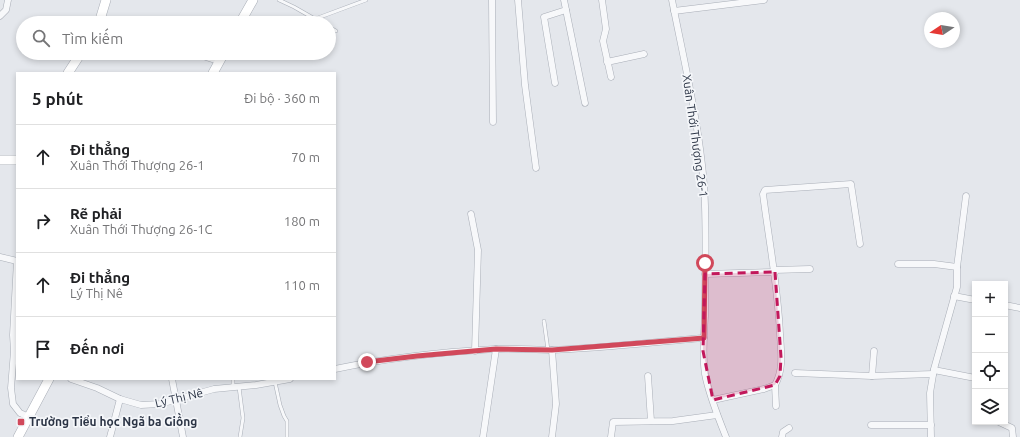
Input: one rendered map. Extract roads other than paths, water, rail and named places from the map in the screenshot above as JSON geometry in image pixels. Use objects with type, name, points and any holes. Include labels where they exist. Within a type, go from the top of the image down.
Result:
[{"type":"main road","points":[[101,16],[106,0]]},
{"type":"main road","points":[[244,16],[253,0]]},
{"type":"main road","points":[[69,72],[76,60]]},
{"type":"main road","points":[[214,72],[220,60]]},
{"type":"main road","points":[[0,160],[16,160]]},
{"type":"main road","points":[[18,437],[48,380]]},
{"type":"street","points":[[0,16],[6,10],[8,0]]},
{"type":"street","points":[[492,0],[493,122]]},
{"type":"street","points":[[518,0],[525,85],[536,168]]},
{"type":"street","points":[[564,0],[585,103]]},
{"type":"street","points":[[602,0],[606,29],[603,41],[611,77]]},
{"type":"street","name":"Xuân Thới Thượng 26-1","points":[[672,0],[689,83],[701,159],[705,213],[703,351],[705,373],[717,415],[726,437]]},
{"type":"street","points":[[674,10],[764,0]]},
{"type":"street","points":[[555,83],[544,17],[566,10]]},
{"type":"street","points":[[608,62],[644,54]]},
{"type":"street","points":[[776,406],[775,385],[780,376],[781,357],[779,316],[775,271],[763,194],[765,190],[851,184],[860,244]]},
{"type":"street","points":[[931,437],[930,394],[934,372],[957,287],[957,267],[966,196]]},
{"type":"street","points":[[471,214],[478,250],[475,351]]},
{"type":"street","points":[[0,257],[16,261]]},
{"type":"street","points":[[898,264],[934,264],[957,267]]},
{"type":"street","points":[[705,274],[810,269]]},
{"type":"street","points":[[16,280],[13,335],[14,351],[11,388],[13,404],[20,413],[29,417]]},
{"type":"street","points":[[954,296],[972,299]]},
{"type":"street","points":[[1008,306],[1020,308]]},
{"type":"street","points":[[336,369],[374,361],[496,349],[550,350],[704,338]]},
{"type":"street","points":[[483,437],[496,349]]},
{"type":"street","points":[[550,350],[556,404],[552,437]]},
{"type":"street","points":[[872,376],[874,351]]},
{"type":"street","points":[[795,372],[872,376],[934,372],[972,378]]},
{"type":"street","points":[[648,376],[651,421]]},
{"type":"street","name":"Lý Thị Nê","points":[[74,380],[97,388],[120,399],[141,405],[176,401],[214,390],[285,380]]},
{"type":"street","points":[[172,380],[183,437]]},
{"type":"street","points":[[713,400],[756,391],[775,385]]},
{"type":"street","points":[[110,437],[120,399]]},
{"type":"street","points":[[611,437],[613,422],[673,421],[717,415]]},
{"type":"street","points":[[871,425],[931,425]]},
{"type":"street","points":[[1006,425],[1012,428],[1013,437]]},
{"type":"street","points":[[782,437],[783,432],[789,428]]},
{"type":"lane","points":[[279,0],[294,6],[310,16]]},
{"type":"lane","points":[[323,16],[366,0]]},
{"type":"lane","points":[[210,60],[219,63]]},
{"type":"lane","points":[[544,321],[550,350]]},
{"type":"lane","points":[[232,380],[236,387],[243,418],[240,437]]},
{"type":"lane","points":[[275,382],[280,405],[287,421],[288,437]]},
{"type":"place","name":"Trường Tiểu học Ngã ba Giồng","points":[[21,422]]}]
